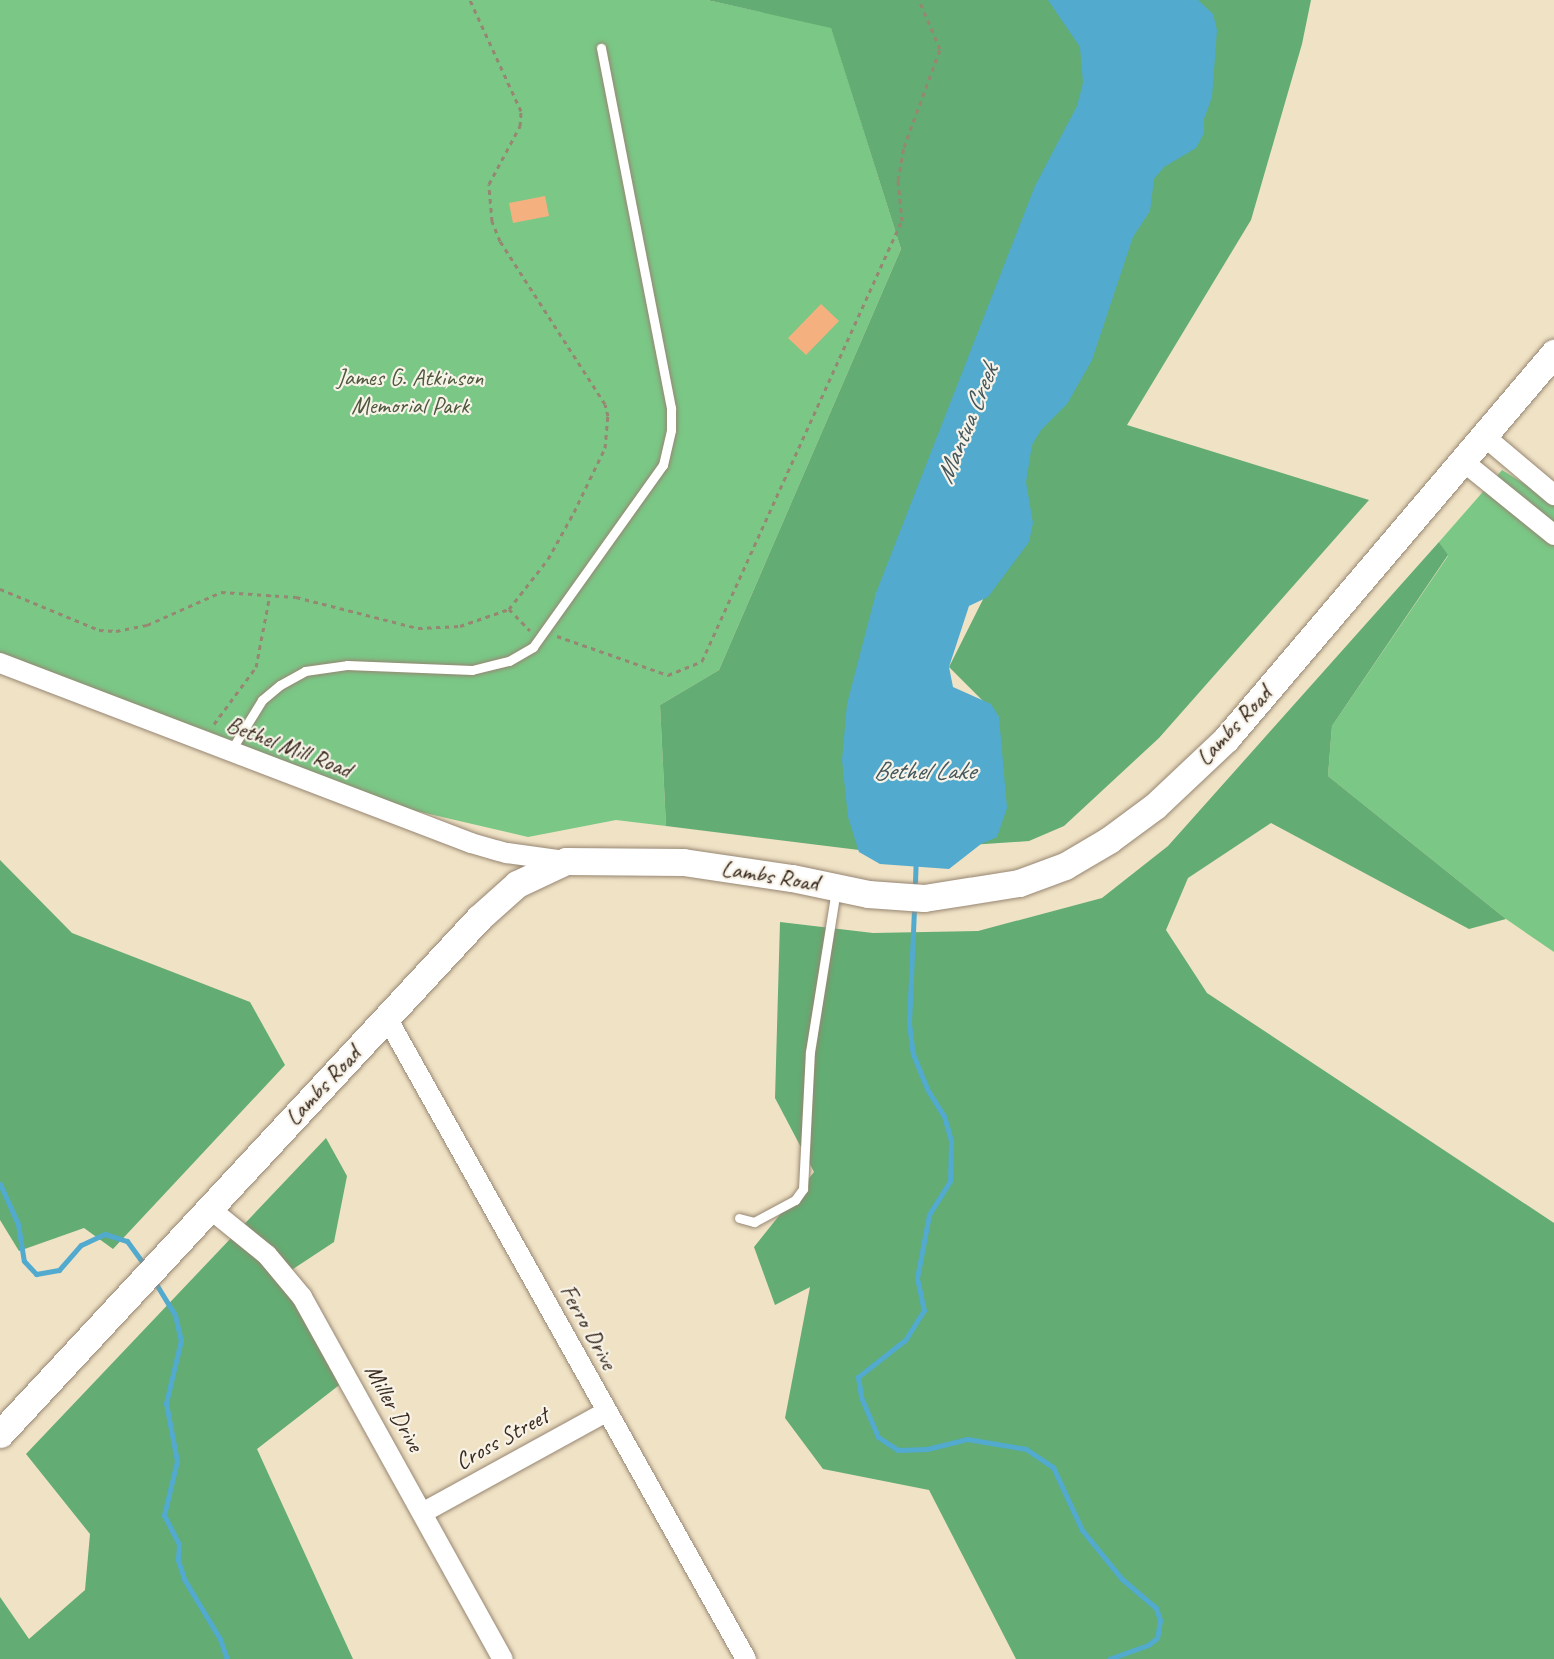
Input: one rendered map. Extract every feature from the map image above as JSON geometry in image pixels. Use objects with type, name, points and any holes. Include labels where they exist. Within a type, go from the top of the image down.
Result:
[{"type":"main road","name":"Lambs Road","points":[[0,1434],[496,900],[517,884],[566,861],[683,862],[903,898],[962,894],[1029,879],[1065,866],[1109,840],[1155,806],[1226,739],[1464,462],[1554,352]]},
{"type":"street","points":[[1484,436],[1554,495]]},
{"type":"street","points":[[1464,462],[1554,536]]},
{"type":"street","name":"Bethel Mill Road","points":[[0,663],[471,843],[566,861]]},
{"type":"street","name":"Ferro Drive","points":[[387,1018],[746,1659]]},
{"type":"street","name":"Miller Drive","points":[[209,1208],[267,1255],[302,1297],[424,1512],[503,1659]]},
{"type":"street","name":"Cross Street","points":[[424,1512],[606,1412]]},
{"type":"lane","points":[[230,752],[262,700],[290,678],[305,671],[347,664],[472,670],[509,661],[543,635],[656,477],[671,430],[670,398],[601,48]]},
{"type":"lane","points":[[740,1218],[754,1222],[795,1200],[803,1189],[810,1052],[836,887]]},
{"type":"path","points":[[0,589],[99,630],[117,631],[147,625],[221,592],[270,594],[418,628],[460,626],[509,609],[548,559],[574,512],[605,448],[608,416],[605,404],[500,241],[492,221],[489,184],[520,126],[521,111],[470,0]]},
{"type":"path","points":[[509,609],[527,631],[560,636],[668,675],[702,661],[902,221],[898,180],[904,147],[940,49],[919,0]]},
{"type":"path","points":[[204,741],[256,667],[270,594]]},
{"type":"green space","name":"James G. Atkinson Memorial Park","points":[[0,0],[707,0],[831,27],[901,249],[719,670],[660,705],[666,826],[616,820],[528,837],[412,810],[0,656]]},
{"type":"green space","points":[[707,0],[1311,0],[1302,44],[1251,220],[1127,425],[1369,500],[1159,738],[1064,826],[1029,841],[970,845],[999,717],[949,667],[1030,506],[876,593],[859,850],[666,826],[660,705],[719,670],[901,249],[831,28]]},
{"type":"green space","points":[[1502,470],[1554,502],[1554,952],[1506,919],[1328,776],[1332,726],[1448,556],[1439,542]]},
{"type":"green space","points":[[1439,542],[1448,555],[1332,726],[1328,776],[1506,919],[1469,929],[1271,823],[1188,878],[1166,930],[1207,993],[1554,1223],[1554,1659],[1016,1659],[929,1490],[823,1469],[785,1418],[810,1287],[775,1305],[754,1247],[814,1172],[775,1098],[780,922],[873,933],[978,931],[1102,898],[1168,846]]},
{"type":"green space","points":[[0,860],[72,933],[250,1002],[285,1065],[113,1249],[84,1228],[19,1251],[0,1220]]},
{"type":"green space","points":[[326,1138],[347,1176],[334,1242],[284,1275],[347,1379],[257,1449],[353,1659],[0,1659],[0,1597],[29,1639],[85,1590],[90,1534],[26,1454]]},
{"type":"water","name":"Bethel Lake","points":[[1048,0],[1198,0],[1213,14],[1217,30],[1212,97],[1204,119],[1204,133],[1196,148],[1164,167],[1154,179],[1150,211],[1133,237],[1092,360],[1067,404],[1041,430],[1032,445],[1026,482],[1033,523],[1029,542],[988,597],[969,606],[949,667],[953,687],[991,704],[999,717],[1007,808],[997,837],[981,844],[949,869],[880,864],[859,852],[848,817],[842,760],[847,704],[876,593],[1035,186],[1077,106],[1083,83],[1080,47]]},
{"type":"building","points":[[545,196],[549,216],[513,223],[509,203]]},
{"type":"building","points":[[821,304],[839,321],[806,355],[788,338]]},
{"type":"waterway","name":"Mantua Creek","points":[[915,882],[916,859]]},
{"type":"waterway","name":"Mantua Creek","points":[[914,909],[909,1023],[913,1054],[927,1089],[944,1116],[951,1141],[950,1181],[929,1215],[917,1278],[924,1310],[905,1340],[858,1377],[861,1397],[878,1437],[898,1450],[927,1449],[967,1439],[1026,1449],[1053,1467],[1082,1530],[1122,1579],[1156,1608],[1160,1620],[1157,1638],[1148,1645],[1109,1659]]},
{"type":"waterway","points":[[0,1184],[18,1224],[24,1261],[36,1274],[59,1270],[81,1245],[105,1234],[127,1241],[145,1266]]},
{"type":"waterway","points":[[153,1279],[175,1315],[181,1340],[166,1403],[177,1461],[164,1515],[179,1544],[178,1560],[184,1579],[220,1639],[227,1659]]}]
